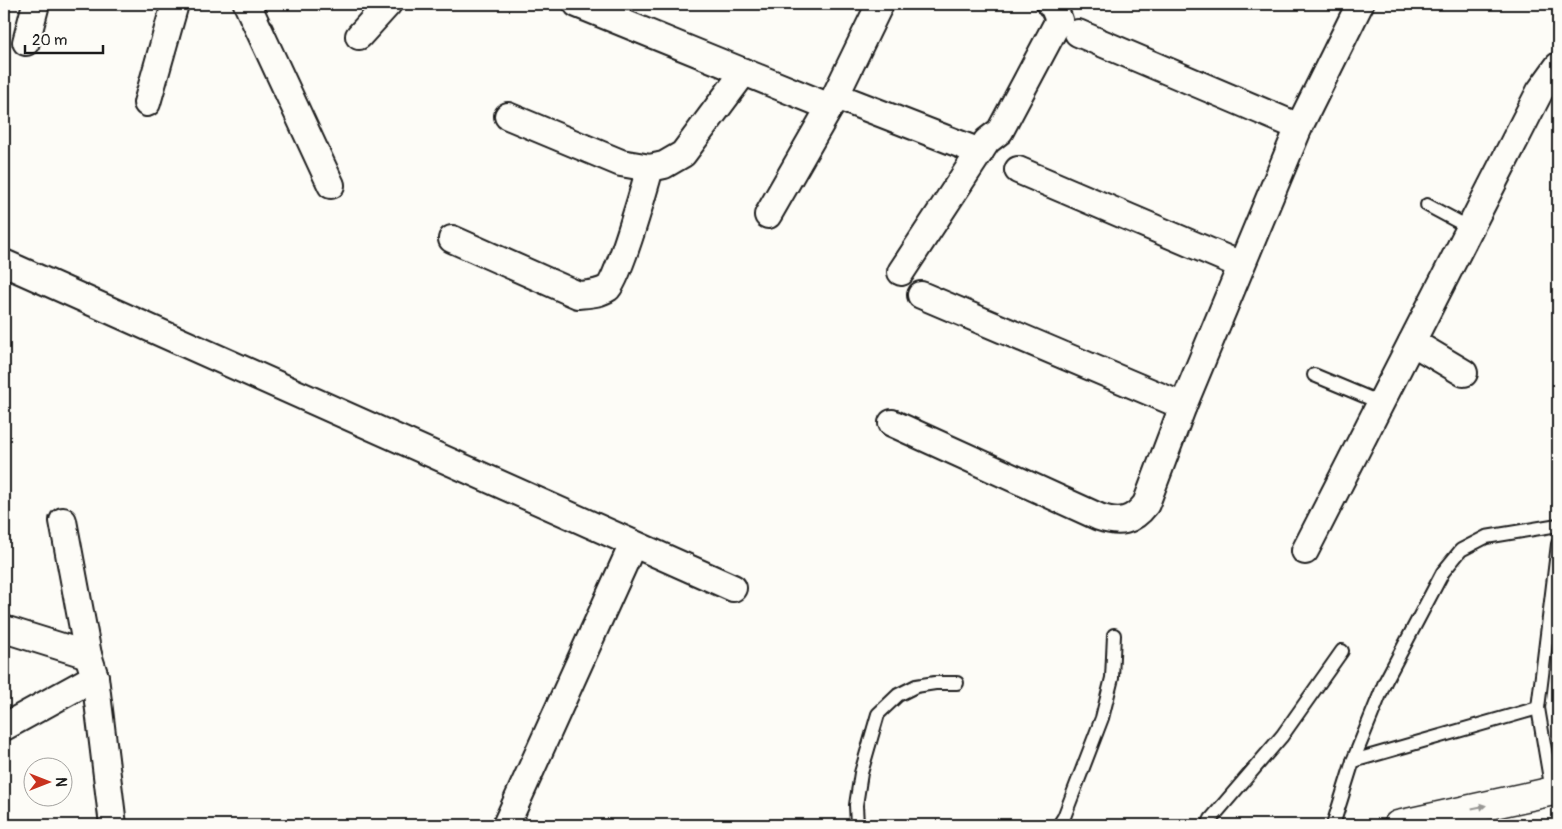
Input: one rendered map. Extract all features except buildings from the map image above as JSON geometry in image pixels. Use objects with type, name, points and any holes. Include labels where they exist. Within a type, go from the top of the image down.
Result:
[{"type":"main road","points":[[1398,825],[1555,791]]},
{"type":"street","points":[[26,42],[36,4]]},
{"type":"street","points":[[147,103],[175,4]]},
{"type":"street","points":[[247,4],[331,185]]},
{"type":"street","points":[[359,36],[388,4]]},
{"type":"street","points":[[577,4],[744,72],[980,152]]},
{"type":"street","points":[[768,215],[833,101],[880,4]]},
{"type":"street","points":[[902,272],[987,141],[1000,131],[1059,20],[1050,4]]},
{"type":"street","points":[[892,423],[1112,522],[1137,516],[1146,504],[1182,406],[1299,127],[1360,4]]},
{"type":"street","points":[[1078,34],[1299,127]]},
{"type":"street","points":[[1305,551],[1540,91],[1558,66]]},
{"type":"street","points":[[508,116],[621,163],[650,168],[664,165],[683,154],[744,72]]},
{"type":"street","points":[[452,239],[578,295],[597,293],[610,287],[619,268],[650,168]]},
{"type":"street","points":[[1018,170],[1241,265]]},
{"type":"street","points":[[4,263],[733,588]]},
{"type":"street","points":[[921,296],[1182,406]]},
{"type":"street","points":[[1412,342],[1464,373]]},
{"type":"street","points":[[62,521],[92,666],[113,825]]},
{"type":"street","points":[[506,825],[633,544]]},
{"type":"street","points":[[4,629],[92,666]]},
{"type":"street","points":[[4,726],[92,666]]},
{"type":"lane","points":[[1427,204],[1470,228]]},
{"type":"lane","points":[[1314,375],[1381,403]]},
{"type":"lane","points":[[1333,825],[1353,761],[1385,682],[1444,572],[1462,550],[1486,536],[1558,525]]},
{"type":"lane","points":[[1555,791],[1538,708],[1558,544]]},
{"type":"lane","points":[[1060,825],[1102,718],[1112,678],[1114,635]]},
{"type":"lane","points":[[1208,825],[1211,819],[1282,736],[1342,651]]},
{"type":"lane","points":[[857,825],[856,805],[861,773],[878,714],[898,695],[916,686],[935,683],[957,683]]},
{"type":"lane","points":[[1353,761],[1538,708]]}]
